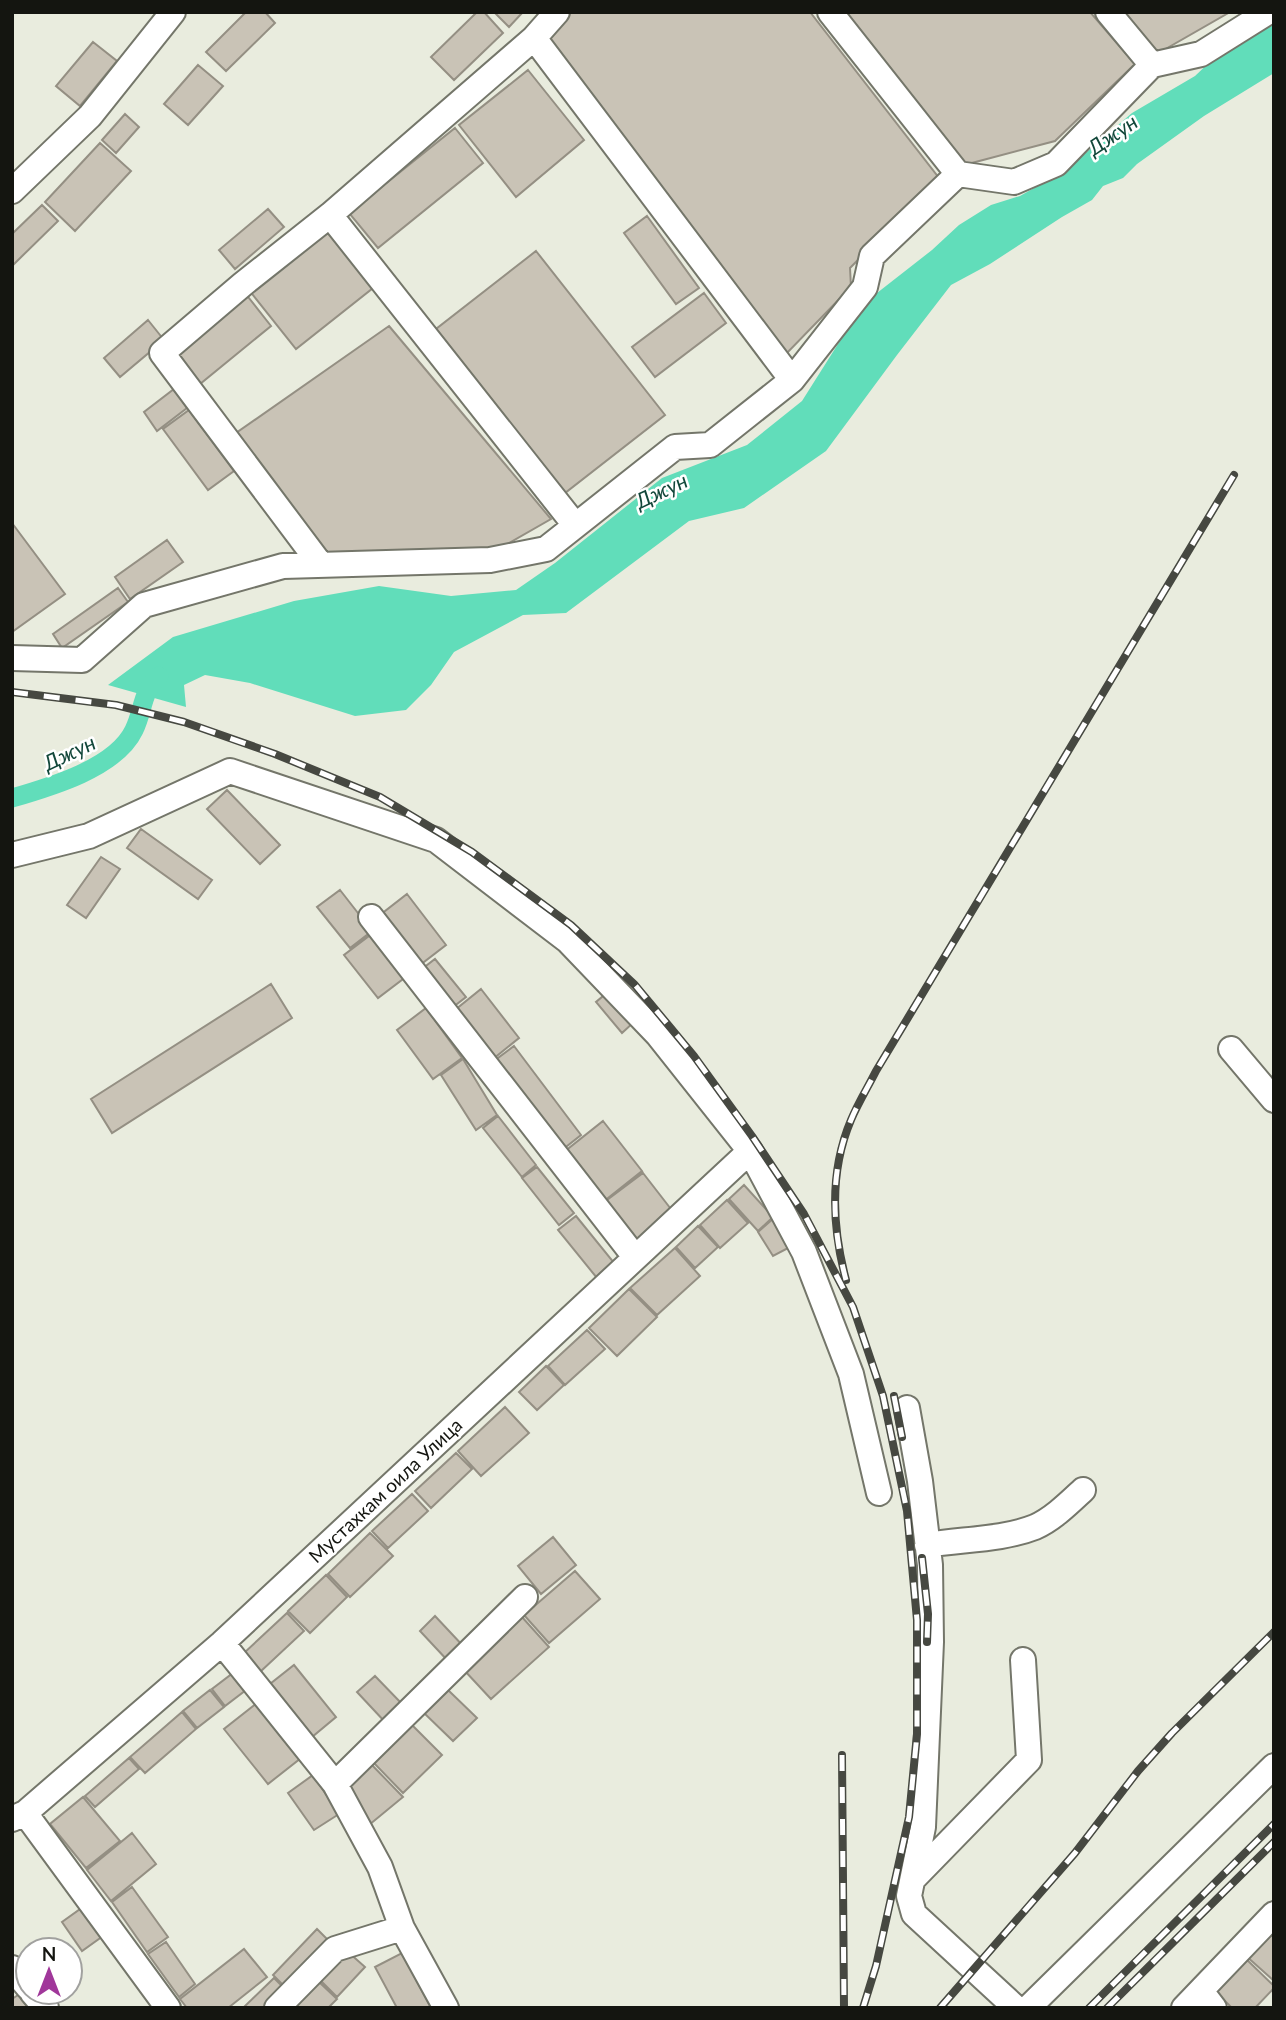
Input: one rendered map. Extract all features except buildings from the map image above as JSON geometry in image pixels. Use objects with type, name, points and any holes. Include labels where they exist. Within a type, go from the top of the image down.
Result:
[{"type":"street","points":[[12,191],[90,116],[173,12]]},
{"type":"street","points":[[321,565],[162,354],[243,284],[330,215],[534,38],[557,12]]},
{"type":"street","points":[[830,12],[958,174],[1014,182],[1056,164],[1153,65],[1201,54],[1268,12]]},
{"type":"street","points":[[1108,12],[1153,65]]},
{"type":"street","points":[[534,38],[792,380]]},
{"type":"street","points":[[12,658],[82,660],[144,604],[283,566],[490,560],[546,549],[675,447],[710,445],[792,380],[864,286],[872,256],[958,174]]},
{"type":"street","points":[[330,215],[575,525]]},
{"type":"street","points":[[12,855],[89,836],[230,771],[436,840],[568,940],[658,1035],[750,1151],[804,1252],[851,1374],[879,1493]]},
{"type":"street","points":[[371,917],[635,1257]]},
{"type":"street","points":[[1231,1049],[1274,1100]]},
{"type":"street","name":"Мустахкам оила Улица","points":[[18,1816],[222,1643],[750,1151]]},
{"type":"street","points":[[906,1408],[920,1480],[930,1565],[931,1642],[923,1827],[909,1896],[914,1914],[1016,2008]]},
{"type":"street","points":[[927,1545],[1014,1533],[1037,1526],[1083,1490]]},
{"type":"street","points":[[335,1784],[525,1597]]},
{"type":"street","points":[[222,1643],[335,1784],[380,1867],[402,1928],[446,2008]]},
{"type":"street","points":[[912,1879],[1029,1760],[1023,1660]]},
{"type":"street","points":[[1028,2008],[1274,1766]]},
{"type":"street","points":[[18,1816],[168,2008]]},
{"type":"street","points":[[1200,2002],[1274,1914]]},
{"type":"street","points":[[277,2008],[335,1950],[402,1928]]},
{"type":"water","points":[[1274,20],[1274,73],[1204,116],[1137,164],[1123,178],[1103,186],[1092,200],[990,264],[951,285],[826,451],[744,508],[689,521],[566,613],[523,615],[454,652],[431,685],[406,710],[355,716],[250,683],[205,675],[184,685],[186,707],[108,685],[173,637],[294,601],[379,586],[451,596],[516,590],[555,563],[662,478],[747,445],[802,401],[850,325],[877,293],[959,225],[991,205],[1020,196],[1066,170],[1132,113],[1195,76],[1215,57]]},
{"type":"waterway","name":"Джун","points":[[12,798],[63,782],[113,755],[134,730],[149,688],[159,676]]},
{"type":"railway","points":[[846,1280],[838,1240],[836,1180],[844,1140],[857,1107],[876,1071],[1234,475]]},
{"type":"railway","points":[[12,692],[116,705],[184,722],[275,754],[380,797],[472,852],[571,925],[635,985],[694,1056],[804,1214],[853,1307],[883,1396],[907,1511],[917,1620],[917,1734],[909,1817],[876,1966],[863,2008]]},
{"type":"railway","points":[[894,1396],[902,1437]]},
{"type":"railway","points":[[922,1558],[928,1614],[927,1642]]},
{"type":"railway","points":[[940,2008],[1075,1853],[1138,1771],[1172,1733],[1274,1632]]},
{"type":"railway","points":[[842,1755],[844,2008]]},
{"type":"railway","points":[[1089,2008],[1274,1824]]},
{"type":"railway","points":[[1107,2008],[1274,1842]]}]
